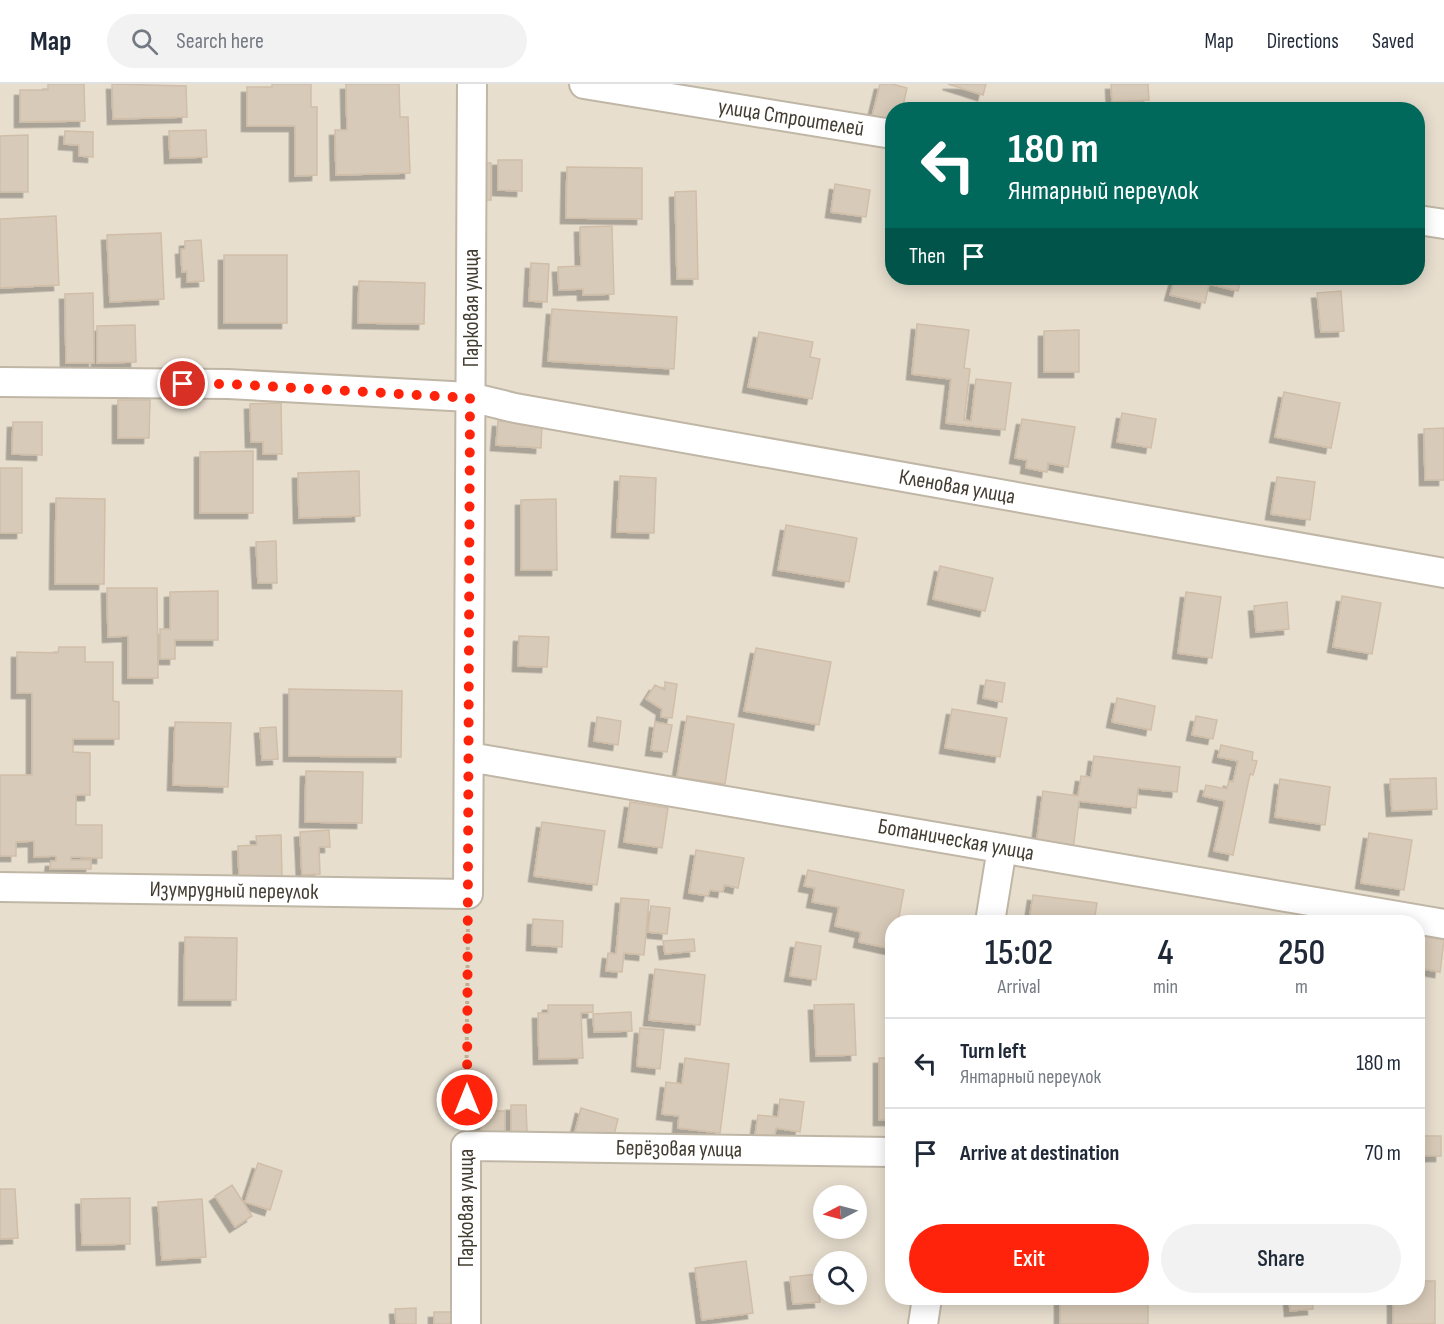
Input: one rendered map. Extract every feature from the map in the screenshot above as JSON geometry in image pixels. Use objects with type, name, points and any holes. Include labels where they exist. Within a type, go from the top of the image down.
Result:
[{"type":"street","name":"Парковая улица","points":[[468,894],[472,84]]},
{"type":"street","name":"улица Строителей","points":[[584,84],[885,133]]},
{"type":"street","points":[[1425,221],[1444,224]]},
{"type":"street","name":"Кленовая улица","points":[[0,382],[228,384],[470,398],[515,408],[1444,573]]},
{"type":"street","name":"Ботаническая улица","points":[[469,757],[1392,915]]},
{"type":"street","points":[[991,915],[1002,848]]},
{"type":"street","name":"Изумрудный переулок","points":[[0,887],[468,894]]},
{"type":"street","name":"Ботаническая улица","points":[[1425,921],[1444,924]]},
{"type":"street","name":"Парковая улица","points":[[466,1146],[466,1324]]},
{"type":"street","name":"Берёзовая улица","points":[[466,1146],[885,1152]]},
{"type":"street","points":[[923,1324],[926,1305]]},
{"type":"path","name":"Парковая улица","points":[[466,1146],[468,894]]},
{"type":"shaded area","points":[[0,84],[1444,84],[1444,1324],[0,1324]]},
{"type":"building","points":[[48,84],[84,84],[85,121],[20,122],[20,90],[48,90]]},
{"type":"building","points":[[112,84],[186,86],[187,117],[113,119]]},
{"type":"building","points":[[272,84],[311,84],[311,107],[317,107],[317,175],[295,176],[295,126],[247,126],[247,87],[272,87]]},
{"type":"building","points":[[346,84],[399,84],[400,117],[408,117],[410,173],[336,175],[335,130],[347,130]]},
{"type":"building","points":[[880,84],[907,88],[904,102],[885,102],[885,128],[870,125]]},
{"type":"building","points":[[948,84],[986,84],[983,95]]},
{"type":"building","points":[[1111,84],[1148,84],[1149,100],[1112,102]]},
{"type":"building","points":[[206,130],[207,157],[170,158],[169,131]]},
{"type":"building","points":[[65,131],[93,132],[93,157],[79,156],[79,145],[64,144]]},
{"type":"building","points":[[28,135],[28,192],[0,192],[0,136]]},
{"type":"building","points":[[498,160],[522,160],[522,191],[498,190]]},
{"type":"building","points":[[477,163],[491,163],[491,200],[477,200]]},
{"type":"building","points":[[567,167],[642,168],[642,219],[566,218]]},
{"type":"building","points":[[835,184],[870,190],[866,217],[831,212]]},
{"type":"building","points":[[696,191],[698,279],[677,279],[675,192]]},
{"type":"building","points":[[56,216],[59,285],[0,288],[0,219]]},
{"type":"building","points":[[612,226],[614,294],[583,295],[583,289],[559,290],[558,267],[581,266],[580,227]]},
{"type":"building","points":[[161,233],[164,299],[110,302],[107,235]]},
{"type":"building","points":[[201,240],[204,281],[187,282],[187,271],[182,272],[181,249],[185,249],[185,241]]},
{"type":"building","points":[[224,255],[287,255],[287,323],[224,323]]},
{"type":"building","points":[[531,263],[549,264],[547,302],[529,301]]},
{"type":"building","points":[[359,281],[425,283],[424,324],[358,323]]},
{"type":"building","points":[[1173,285],[1209,285],[1205,303],[1170,295]]},
{"type":"building","points":[[1213,285],[1239,285],[1238,291]]},
{"type":"building","points":[[1341,291],[1344,331],[1321,332],[1317,293]]},
{"type":"building","points":[[93,293],[94,363],[66,363],[65,294]]},
{"type":"building","points":[[552,309],[677,317],[674,369],[548,361]]},
{"type":"building","points":[[917,324],[969,330],[964,368],[970,369],[964,420],[971,421],[976,379],[1011,383],[1005,430],[946,423],[951,379],[912,374]]},
{"type":"building","points":[[135,325],[136,362],[97,363],[97,326]]},
{"type":"building","points":[[1079,330],[1079,372],[1044,372],[1044,331]]},
{"type":"building","points":[[759,332],[813,342],[810,357],[820,359],[812,399],[748,387]]},
{"type":"building","points":[[1284,392],[1340,403],[1331,448],[1275,437]]},
{"type":"building","points":[[118,400],[150,400],[149,438],[118,438]]},
{"type":"building","points":[[281,403],[282,454],[263,454],[263,442],[251,442],[250,404]]},
{"type":"building","points":[[1122,413],[1156,419],[1151,448],[1117,442]]},
{"type":"building","points":[[1022,419],[1075,427],[1068,467],[1048,463],[1047,472],[1026,468],[1027,460],[1015,458]]},
{"type":"building","points":[[498,421],[542,424],[541,448],[496,445]]},
{"type":"building","points":[[13,422],[42,422],[42,455],[12,454]]},
{"type":"building","points":[[1444,428],[1444,480],[1425,480],[1424,429]]},
{"type":"building","points":[[253,451],[253,513],[200,513],[200,452]]},
{"type":"building","points":[[0,468],[22,468],[22,533],[0,533]]},
{"type":"building","points":[[359,471],[360,516],[299,518],[298,473]]},
{"type":"building","points":[[620,476],[656,478],[654,533],[617,532]]},
{"type":"building","points":[[1277,477],[1315,482],[1310,520],[1271,514]]},
{"type":"building","points":[[56,498],[105,499],[104,584],[55,584]]},
{"type":"building","points":[[556,499],[557,570],[521,570],[521,500]]},
{"type":"building","points":[[786,525],[857,538],[849,582],[778,570]]},
{"type":"building","points":[[276,541],[277,583],[258,583],[256,542]]},
{"type":"building","points":[[940,566],[993,578],[985,611],[933,599]]},
{"type":"building","points":[[107,588],[157,588],[158,678],[128,678],[128,636],[108,637]]},
{"type":"building","points":[[218,591],[218,640],[175,640],[175,659],[160,659],[160,629],[170,629],[170,592]]},
{"type":"building","points":[[1186,592],[1221,597],[1212,658],[1178,653]]},
{"type":"building","points":[[1342,596],[1381,603],[1372,654],[1333,647]]},
{"type":"building","points":[[1287,602],[1289,629],[1256,632],[1254,606]]},
{"type":"building","points":[[519,636],[549,637],[547,667],[518,666]]},
{"type":"building","points":[[59,647],[85,647],[85,662],[113,662],[113,701],[119,702],[119,739],[73,739],[73,752],[90,753],[90,795],[76,795],[76,825],[102,825],[102,858],[71,857],[71,860],[91,860],[91,869],[50,869],[51,861],[56,861],[56,856],[34,857],[34,841],[16,842],[16,856],[0,856],[0,775],[32,775],[32,693],[17,693],[17,652],[58,653]]},
{"type":"building","points":[[756,648],[831,662],[819,725],[744,711]]},
{"type":"building","points":[[986,680],[1005,683],[1002,702],[983,698]]},
{"type":"building","points":[[665,682],[677,684],[672,718],[661,717],[662,709],[646,699],[655,685],[665,690]]},
{"type":"building","points":[[289,689],[402,691],[401,757],[289,756]]},
{"type":"building","points":[[1117,698],[1155,706],[1151,730],[1112,722]]},
{"type":"building","points":[[952,709],[1007,718],[1000,757],[945,748]]},
{"type":"building","points":[[687,716],[734,724],[725,784],[677,777]]},
{"type":"building","points":[[1196,716],[1217,720],[1213,739],[1192,735]]},
{"type":"building","points":[[597,717],[621,721],[618,745],[594,741]]},
{"type":"building","points":[[175,722],[231,723],[228,787],[173,785]]},
{"type":"building","points":[[655,722],[672,725],[667,752],[651,750]]},
{"type":"building","points":[[276,727],[278,759],[262,760],[260,728]]},
{"type":"building","points":[[1221,745],[1253,752],[1252,760],[1257,761],[1253,775],[1250,774],[1233,855],[1214,851],[1225,801],[1203,796],[1206,785],[1227,789],[1229,781],[1233,782],[1238,761],[1218,757]]},
{"type":"building","points":[[1094,756],[1180,767],[1177,792],[1138,788],[1136,808],[1079,801],[1073,850],[1036,846],[1043,791],[1078,796],[1081,776],[1091,777]]},
{"type":"building","points":[[306,771],[363,772],[362,823],[305,822]]},
{"type":"building","points":[[1436,778],[1437,809],[1392,811],[1390,779]]},
{"type":"building","points":[[1280,779],[1330,787],[1325,825],[1275,817]]},
{"type":"building","points":[[630,802],[668,808],[662,848],[624,842]]},
{"type":"building","points":[[542,822],[605,831],[597,885],[534,876]]},
{"type":"building","points":[[329,830],[330,847],[319,847],[320,874],[302,875],[300,832]]},
{"type":"building","points":[[1369,833],[1412,840],[1404,890],[1361,883]]},
{"type":"building","points":[[281,835],[282,876],[239,877],[238,846],[257,845],[256,836]]},
{"type":"building","points":[[696,850],[744,858],[738,888],[724,885],[723,892],[710,890],[708,896],[689,893]]},
{"type":"building","points":[[808,870],[904,890],[899,915],[885,915],[885,948],[859,942],[861,932],[835,926],[839,907],[812,902],[815,888],[804,886]]},
{"type":"building","points":[[1033,895],[1097,903],[1095,915],[1030,915]]},
{"type":"building","points":[[621,898],[649,900],[644,955],[624,953],[622,972],[606,971],[608,953],[616,954]]},
{"type":"building","points":[[651,906],[670,908],[667,934],[648,932]]},
{"type":"building","points":[[533,919],[563,921],[562,947],[532,945]]},
{"type":"building","points":[[1425,936],[1444,940],[1440,972],[1425,969]]},
{"type":"building","points":[[185,937],[237,938],[236,1000],[184,1000]]},
{"type":"building","points":[[694,939],[695,951],[665,954],[663,941]]},
{"type":"building","points":[[796,942],[821,946],[816,980],[790,976]]},
{"type":"building","points":[[655,969],[705,975],[700,1025],[649,1020]]},
{"type":"building","points":[[854,1004],[856,1055],[816,1056],[814,1005]]},
{"type":"building","points":[[548,1005],[593,1005],[593,1012],[581,1013],[583,1058],[539,1059],[538,1013],[548,1013]]},
{"type":"building","points":[[631,1012],[632,1031],[594,1032],[593,1014]]},
{"type":"building","points":[[640,1028],[664,1030],[660,1069],[637,1066]]},
{"type":"building","points":[[685,1058],[729,1064],[720,1133],[678,1128],[679,1116],[662,1114],[666,1082],[682,1084]]},
{"type":"building","points":[[879,1058],[885,1058],[885,1120],[879,1120]]},
{"type":"building","points":[[780,1099],[804,1102],[800,1132],[776,1128],[774,1139],[755,1136],[758,1115],[778,1117]]},
{"type":"building","points":[[511,1105],[526,1105],[527,1132],[511,1132]]},
{"type":"building","points":[[581,1108],[618,1119],[612,1143],[575,1132]]},
{"type":"building","points":[[481,1111],[505,1111],[505,1144],[481,1144]]},
{"type":"building","points":[[1425,1136],[1441,1136],[1441,1156],[1425,1156]]},
{"type":"building","points":[[258,1163],[282,1171],[270,1210],[245,1202]]},
{"type":"building","points":[[232,1185],[252,1216],[235,1227],[215,1196]]},
{"type":"building","points":[[0,1189],[15,1189],[18,1238],[0,1239]]},
{"type":"building","points":[[130,1198],[130,1244],[82,1245],[81,1199]]},
{"type":"building","points":[[202,1199],[206,1257],[162,1260],[158,1202]]},
{"type":"building","points":[[746,1261],[753,1313],[702,1320],[695,1268]]},
{"type":"building","points":[[813,1274],[813,1303],[793,1304],[790,1277]]},
{"type":"building","points":[[1425,1281],[1435,1281],[1435,1324],[1393,1324],[1393,1305],[1425,1305]]},
{"type":"building","points":[[1060,1305],[1148,1305],[1148,1324],[1060,1324]]},
{"type":"building","points":[[1290,1305],[1313,1305],[1313,1309],[1290,1311]]},
{"type":"building","points":[[416,1308],[416,1324],[396,1324],[395,1309]]},
{"type":"building","points":[[434,1312],[458,1312],[459,1324],[434,1324]]},
{"type":"route","points":[[183,384],[228,384],[470,398],[467,1100]]}]
